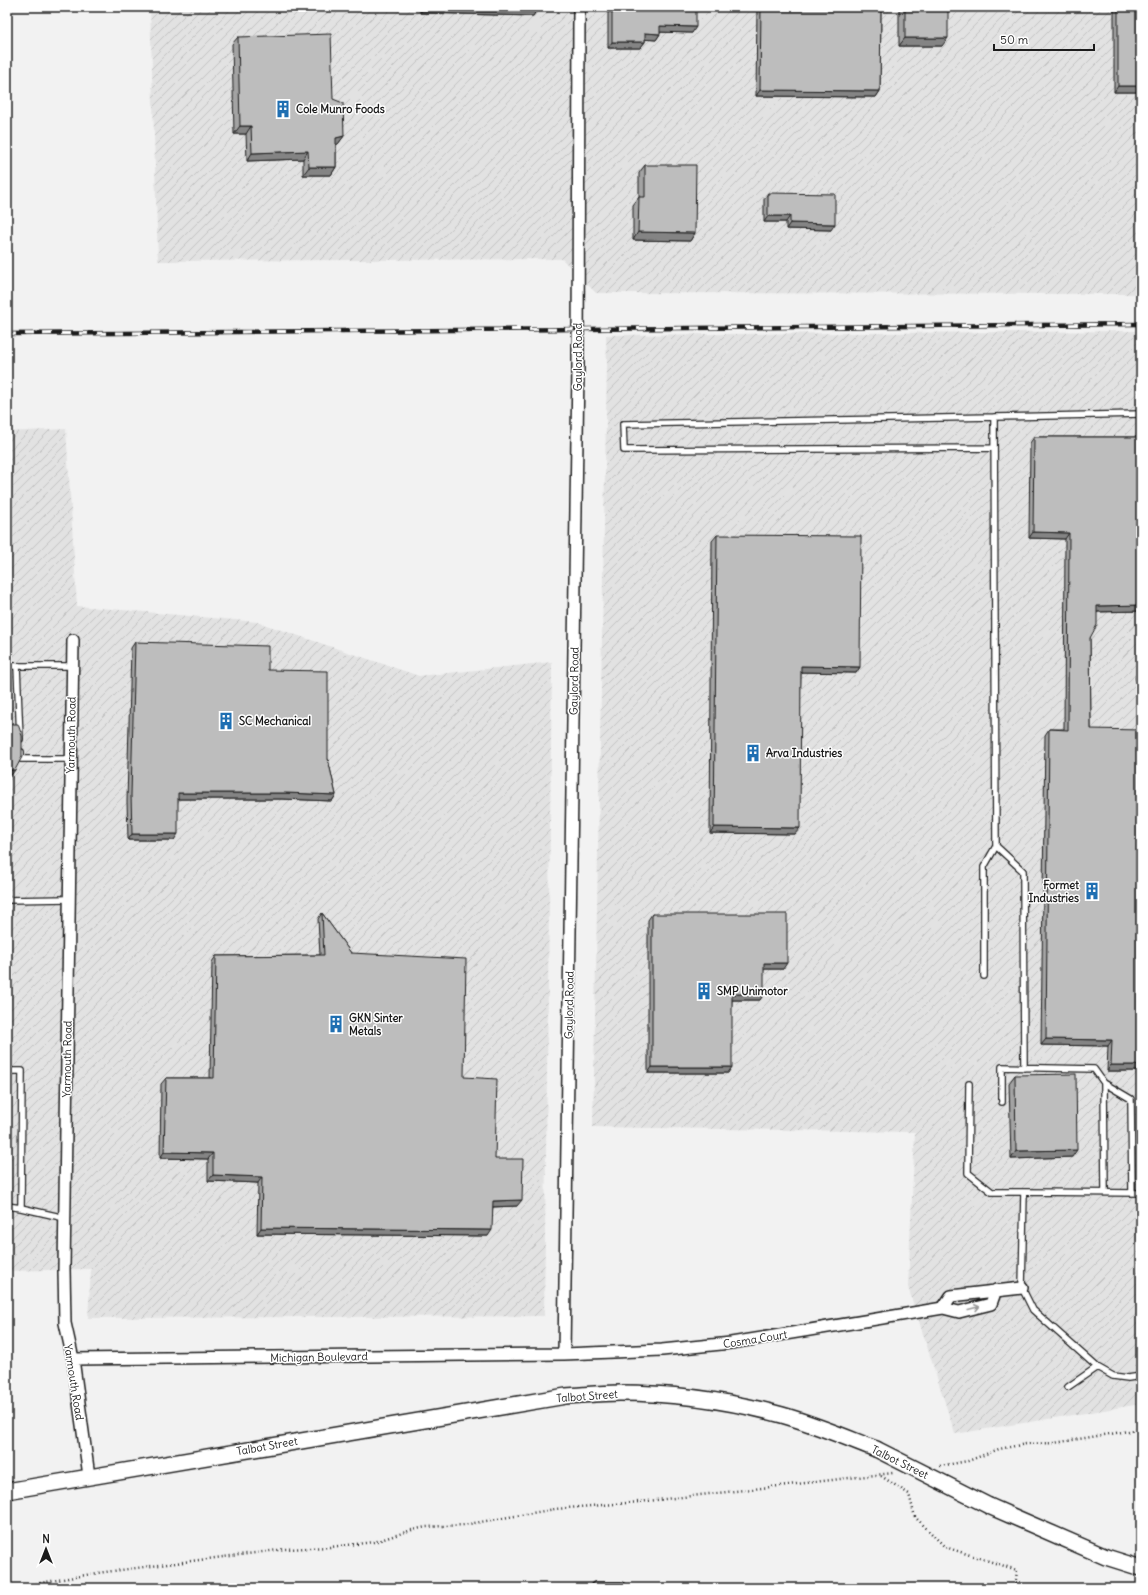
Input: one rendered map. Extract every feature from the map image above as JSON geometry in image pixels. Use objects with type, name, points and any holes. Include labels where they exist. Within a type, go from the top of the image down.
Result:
[{"type":"main road","name":"Talbot Street","points":[[7,1490],[566,1396],[621,1393],[675,1396],[728,1403],[782,1415],[830,1430],[876,1449],[989,1506],[1106,1557],[1141,1568]]},
{"type":"street","name":"Gaylord Road","points":[[564,1354],[578,368],[579,7]]},
{"type":"street","name":"Yarmouth Road","points":[[73,640],[70,759],[65,1323],[73,1360],[88,1476]]},
{"type":"street","points":[[943,1308],[951,1296],[1022,1288]]},
{"type":"street","name":"Cosma Court","points":[[564,1354],[662,1350],[731,1343],[943,1308],[959,1312],[991,1304],[996,1290]]},
{"type":"street","name":"Michigan Boulevard","points":[[73,1360],[564,1354]]},
{"type":"street","points":[[596,1588],[621,1588]]},
{"type":"lane","points":[[994,448],[624,450],[623,424],[1141,414]]},
{"type":"lane","points":[[984,976],[984,867],[996,846],[994,417]]},
{"type":"lane","points":[[7,666],[72,666]]},
{"type":"lane","points":[[18,666],[21,759],[70,759]]},
{"type":"lane","points":[[996,846],[1023,871],[1024,1068]]},
{"type":"lane","points":[[7,900],[69,899]]},
{"type":"lane","points":[[1002,1102],[1002,1067],[1094,1068],[1104,1083],[1131,1099],[1132,1193]]},
{"type":"lane","points":[[7,1071],[22,1071],[21,1208]]},
{"type":"lane","points":[[1104,1083],[1105,1192]]},
{"type":"lane","points":[[969,1084],[968,1173],[992,1192],[1141,1193]]},
{"type":"lane","points":[[1024,1192],[1022,1288],[1033,1310],[1097,1367],[1113,1376],[1128,1378],[1141,1376]]},
{"type":"lane","points":[[7,1206],[65,1218]]},
{"type":"lane","points":[[1068,1387],[1097,1367]]},
{"type":"path","points":[[939,1466],[968,1462],[999,1449],[1026,1444],[1054,1443],[1141,1429]]},
{"type":"path","points":[[12,1588],[97,1573],[286,1550],[374,1542],[419,1528],[463,1525],[555,1509],[647,1501],[880,1476],[895,1473]]},
{"type":"path","points":[[880,1476],[909,1494],[915,1517],[945,1547],[1018,1570],[1015,1588]]},
{"type":"shaded area","points":[[150,7],[1141,7],[1141,294],[596,293],[562,259],[158,261]]},
{"type":"shaded area","points":[[1141,331],[1141,1404],[955,1434],[908,1287],[915,1132],[593,1127],[607,364],[606,335]]},
{"type":"shaded area","points":[[66,429],[77,606],[257,622],[419,676],[552,662],[544,1316],[88,1318],[91,1269],[7,1271],[7,432]]},
{"type":"building","points":[[503,7],[538,7],[538,8]]},
{"type":"building","points":[[612,7],[696,7],[696,27],[660,26],[660,34],[645,33],[645,42],[612,42]]},
{"type":"building","points":[[761,7],[881,7],[880,91],[760,90]]},
{"type":"building","points":[[905,7],[948,7],[948,38],[905,38]]},
{"type":"building","points":[[1118,7],[1141,7],[1141,86],[1118,86]]},
{"type":"building","name":"Cole Munro Foods","points":[[331,34],[333,99],[343,103],[344,136],[336,138],[336,167],[309,167],[308,151],[252,153],[251,126],[240,126],[238,37]]},
{"type":"building","points":[[645,165],[696,165],[695,233],[638,232],[639,197],[645,197]]},
{"type":"building","points":[[768,193],[835,194],[835,224],[790,223],[790,216],[768,216]]},
{"type":"building","name":"Formet Industries","points":[[1034,437],[1141,437],[1141,605],[1097,606],[1097,625],[1090,638],[1091,729],[1141,730],[1141,1065],[1111,1065],[1112,1040],[1046,1039],[1049,729],[1068,730],[1069,533],[1033,532]]},
{"type":"building","points":[[7,472],[9,472],[8,597],[7,597]]},
{"type":"building","name":"Arva Industries","points":[[717,535],[861,536],[860,667],[801,666],[800,828],[714,827]]},
{"type":"building","name":"SC Mechanical","points":[[135,642],[268,646],[268,670],[328,671],[328,759],[336,795],[286,793],[178,793],[178,834],[132,834],[131,795]]},
{"type":"building","points":[[7,724],[18,724],[22,736],[22,757],[15,770],[7,770]]},
{"type":"building","name":"GKN Sinter Metals","points":[[322,913],[351,953],[466,959],[464,1077],[497,1079],[495,1159],[523,1159],[522,1200],[493,1201],[492,1230],[261,1228],[262,1177],[213,1175],[213,1153],[164,1152],[166,1078],[214,1078],[216,956],[324,955]]},
{"type":"building","name":"SMP Unimotor","points":[[652,914],[787,914],[787,963],[764,963],[764,994],[732,994],[732,1067],[652,1067]]},
{"type":"building","points":[[1076,1074],[1077,1150],[1016,1151],[1015,1075]]},
{"type":"railway","points":[[7,334],[1141,324]]},
{"type":"place","name":"Cole Munro Foods","points":[[283,109]]},
{"type":"place","name":"SC Mechanical","points":[[226,721]]},
{"type":"place","name":"Arva Industries","points":[[753,753]]},
{"type":"place","name":"Formet Industries","points":[[1092,891]]},
{"type":"place","name":"SMP Unimotor","points":[[704,991]]},
{"type":"place","name":"GKN Sinter Metals","points":[[336,1024]]}]
